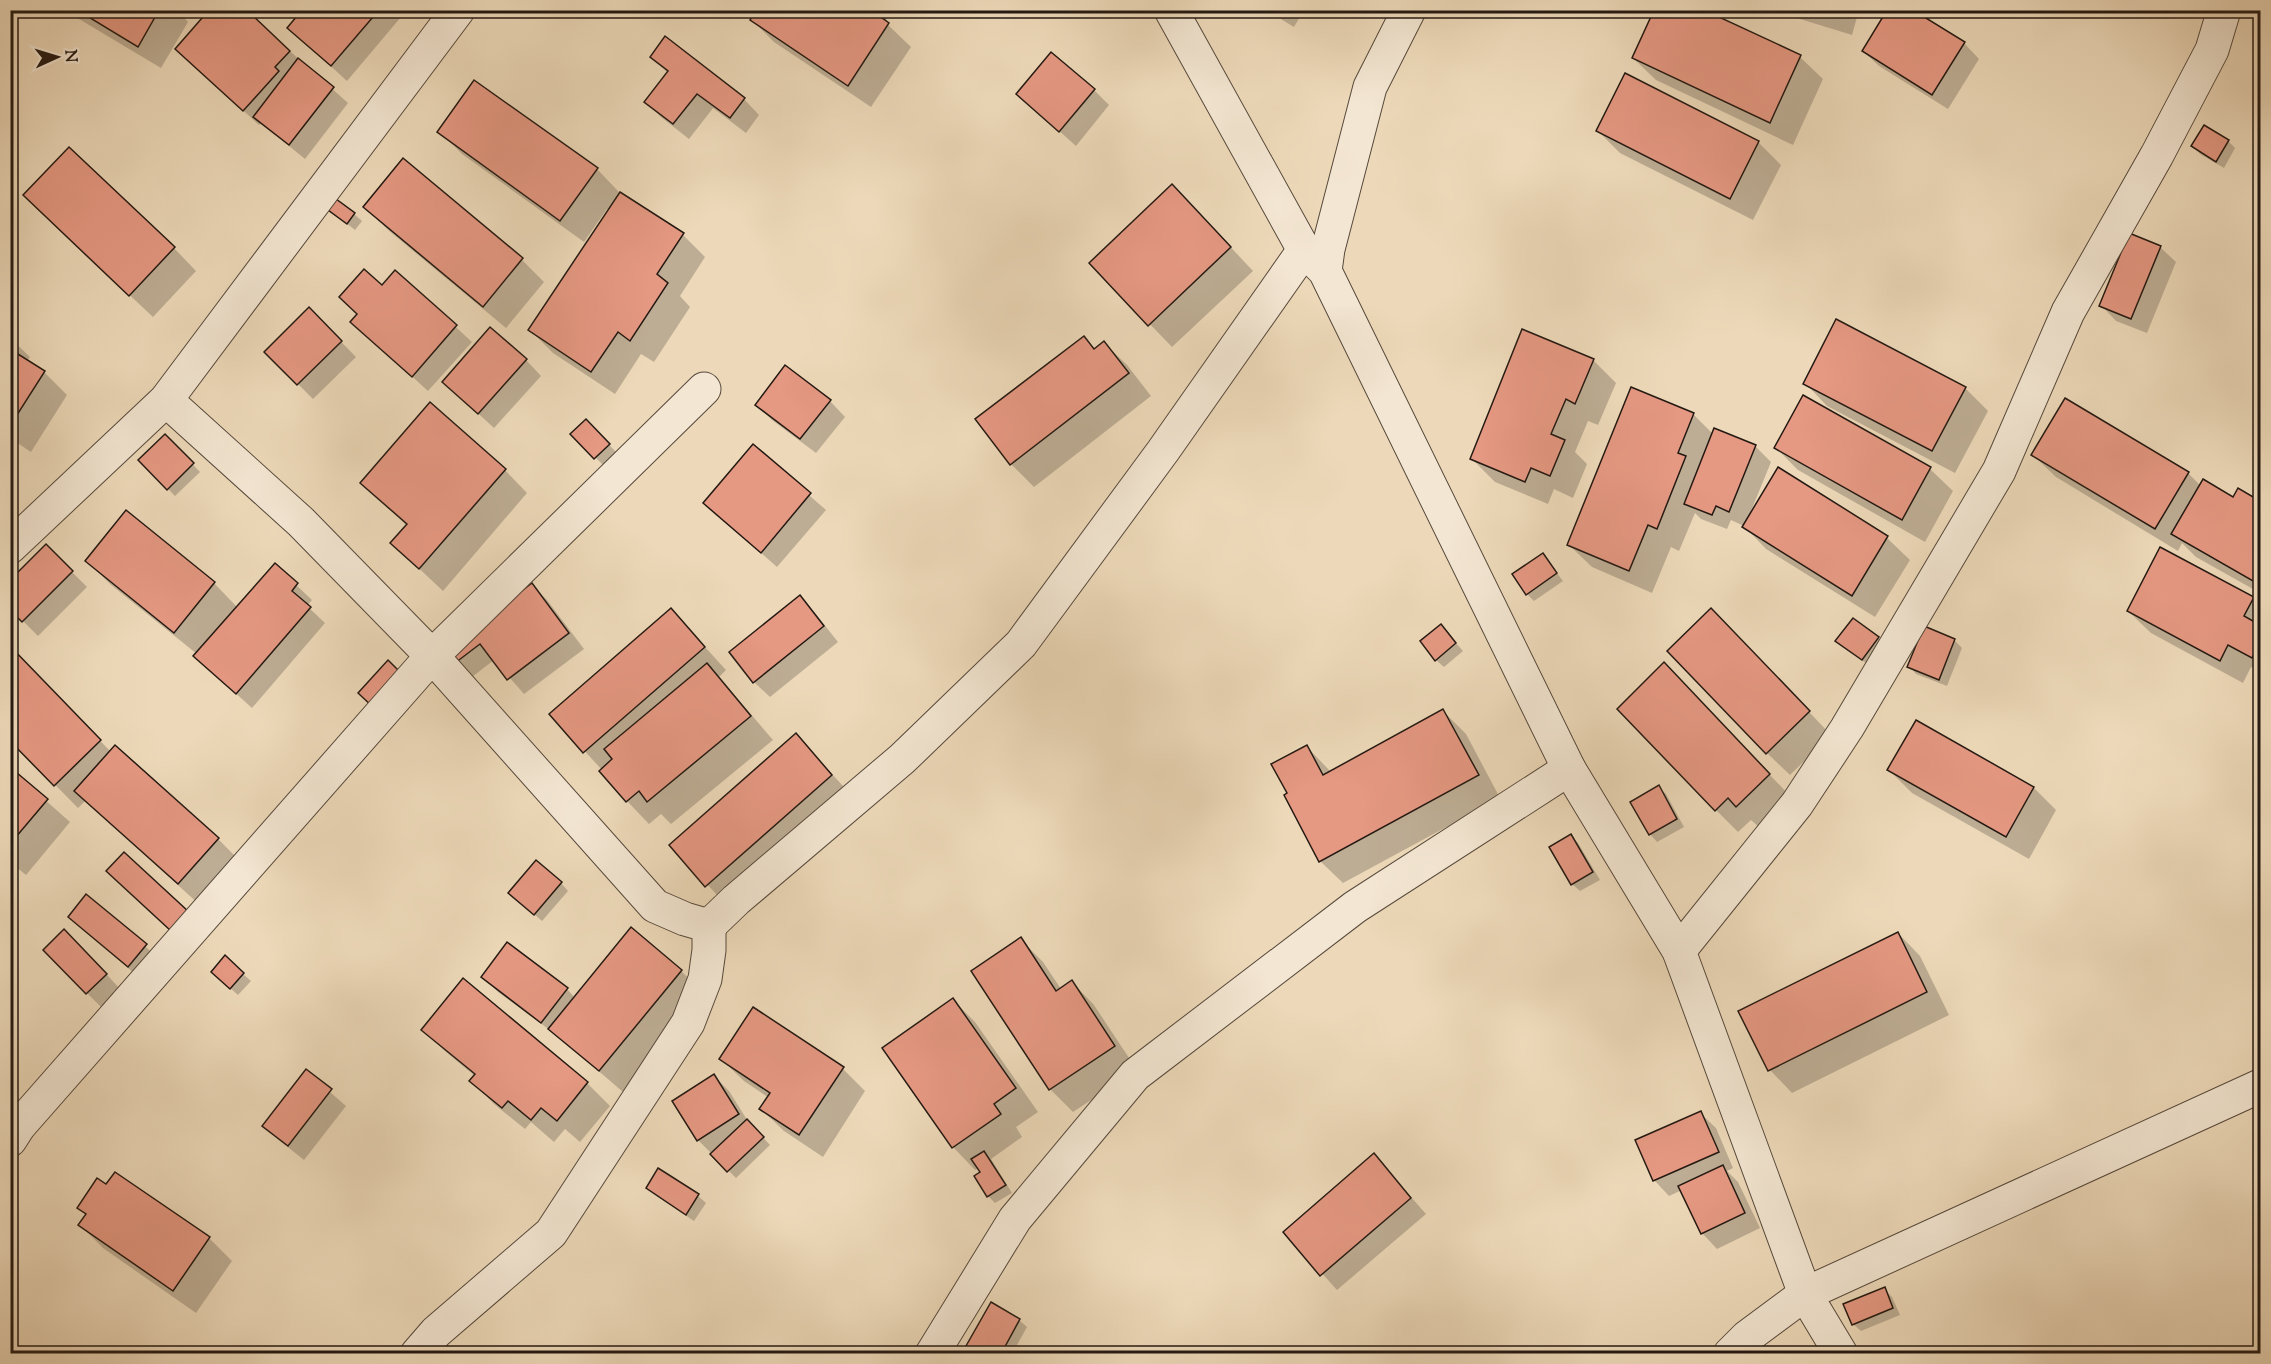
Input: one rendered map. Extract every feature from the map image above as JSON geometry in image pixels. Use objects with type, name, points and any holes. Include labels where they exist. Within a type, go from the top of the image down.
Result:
[{"type":"street","points":[[10,547],[166,400],[458,10]]},
{"type":"street","points":[[1171,10],[1314,261],[1569,769],[1679,951],[1805,1294],[1841,1353]]},
{"type":"street","points":[[417,1353],[436,1332],[551,1233],[688,1023],[705,979],[709,950],[709,926],[736,900],[902,759],[1021,644],[1163,451],[1314,261],[1328,249],[1370,87],[1409,10]]},
{"type":"street","points":[[1679,951],[1797,804],[1847,728],[1999,471],[2068,312],[2157,155],[2207,60],[2224,10]]},
{"type":"street","points":[[10,1140],[432,656],[704,389]]},
{"type":"street","points":[[166,400],[301,522],[432,656],[655,906],[709,926]]},
{"type":"street","points":[[932,1353],[1015,1219],[1135,1075],[1355,907],[1569,769]]},
{"type":"street","points":[[1730,1353],[1747,1337],[1805,1294],[2260,1086]]},
{"type":"building","points":[[77,10],[159,10],[138,47]]},
{"type":"building","points":[[209,10],[247,10],[290,51],[275,67],[279,71],[243,111],[175,49]]},
{"type":"building","points":[[302,10],[379,10],[331,66],[287,28]]},
{"type":"building","points":[[756,10],[871,10],[889,23],[848,86],[750,20]]},
{"type":"building","points":[[1654,10],[1704,10],[1801,55],[1770,123],[1632,58]]},
{"type":"building","points":[[1887,10],[1913,10],[1965,42],[1932,95],[1862,51]]},
{"type":"building","points":[[665,36],[745,98],[730,118],[697,94],[673,124],[644,102],[668,71],[650,57]]},
{"type":"building","points":[[1051,52],[1095,89],[1059,132],[1016,94]]},
{"type":"building","points":[[298,58],[334,87],[289,145],[253,117]]},
{"type":"building","points":[[1625,73],[1759,141],[1730,199],[1596,131]]},
{"type":"building","points":[[474,80],[598,168],[560,221],[437,132]]},
{"type":"building","points":[[2204,125],[2229,140],[2216,162],[2191,146]]},
{"type":"building","points":[[69,147],[175,247],[129,296],[23,195]]},
{"type":"building","points":[[403,158],[523,258],[483,307],[363,207]]},
{"type":"building","points":[[1172,184],[1231,247],[1148,326],[1089,263]]},
{"type":"building","points":[[620,192],[684,233],[657,274],[668,283],[630,341],[618,332],[591,372],[528,330]]},
{"type":"building","points":[[332,196],[355,213],[347,224],[324,207]]},
{"type":"building","points":[[2129,233],[2161,246],[2131,319],[2099,306]]},
{"type":"building","points":[[364,269],[382,285],[395,270],[457,325],[412,377],[350,322],[357,314],[339,297]]},
{"type":"building","points":[[309,307],[342,341],[297,385],[264,352]]},
{"type":"building","points":[[1836,319],[1966,387],[1932,451],[1803,384]]},
{"type":"building","points":[[490,327],[527,359],[478,414],[442,382]]},
{"type":"building","points":[[1522,329],[1594,359],[1575,404],[1566,399],[1551,434],[1565,440],[1550,476],[1531,468],[1525,482],[1470,459]]},
{"type":"building","points":[[1084,336],[1094,349],[1104,341],[1129,373],[1010,465],[975,419]]},
{"type":"building","points":[[10,349],[45,371],[10,426]]},
{"type":"building","points":[[785,365],[831,400],[800,439],[755,405]]},
{"type":"building","points":[[1631,387],[1694,413],[1678,453],[1686,456],[1657,529],[1648,525],[1629,571],[1567,545]]},
{"type":"building","points":[[1803,395],[1931,467],[1902,520],[1774,448]]},
{"type":"building","points":[[2065,398],[2189,472],[2155,529],[2031,455]]},
{"type":"building","points":[[430,402],[506,469],[419,569],[390,543],[407,524],[360,483]]},
{"type":"building","points":[[586,419],[610,444],[594,459],[570,434]]},
{"type":"building","points":[[1714,428],[1756,445],[1729,512],[1716,506],[1712,515],[1684,504]]},
{"type":"building","points":[[165,434],[194,463],[167,490],[138,460]]},
{"type":"building","points":[[753,444],[811,493],[761,553],[703,503]]},
{"type":"building","points":[[1778,467],[1888,536],[1852,596],[1742,527]]},
{"type":"building","points":[[2203,479],[2233,497],[2238,488],[2260,501],[2260,585],[2171,534]]},
{"type":"building","points":[[126,510],[215,582],[174,633],[85,561]]},
{"type":"building","points":[[46,544],[73,571],[22,622],[10,610],[10,580]]},
{"type":"building","points":[[2160,547],[2254,597],[2244,616],[2260,625],[2260,642],[2252,658],[2228,645],[2220,661],[2127,611]]},
{"type":"building","points":[[1543,553],[1557,573],[1526,595],[1512,574]]},
{"type":"building","points":[[275,563],[298,583],[292,591],[311,607],[236,694],[193,656]]},
{"type":"building","points":[[532,583],[569,633],[507,680],[480,644],[455,663],[446,649]]},
{"type":"building","points":[[800,595],[824,626],[753,683],[729,652]]},
{"type":"building","points":[[671,608],[705,647],[583,753],[549,714]]},
{"type":"building","points":[[1711,608],[1810,711],[1766,754],[1667,651]]},
{"type":"building","points":[[1853,618],[1879,637],[1862,660],[1835,641]]},
{"type":"building","points":[[1441,624],[1456,643],[1435,661],[1420,641]]},
{"type":"building","points":[[1924,626],[1955,639],[1939,680],[1907,667]]},
{"type":"building","points":[[10,646],[101,740],[54,786],[10,741]]},
{"type":"building","points":[[388,660],[404,676],[374,708],[358,693]]},
{"type":"building","points":[[1664,662],[1770,774],[1736,807],[1728,798],[1715,811],[1617,709]]},
{"type":"building","points":[[707,663],[751,716],[647,802],[639,791],[626,802],[599,771],[612,759],[604,749]]},
{"type":"building","points":[[1443,709],[1479,775],[1319,862],[1284,795],[1287,793],[1271,764],[1307,745],[1323,775]]},
{"type":"building","points":[[1916,720],[2034,787],[2006,837],[1887,770]]},
{"type":"building","points":[[796,733],[832,775],[705,887],[669,845]]},
{"type":"building","points":[[115,745],[219,838],[178,884],[74,791]]},
{"type":"building","points":[[10,767],[48,799],[10,844]]},
{"type":"building","points":[[1659,785],[1677,819],[1649,835],[1630,802]]},
{"type":"building","points":[[1571,834],[1593,872],[1571,885],[1549,847]]},
{"type":"building","points":[[124,852],[189,912],[171,931],[106,871]]},
{"type":"building","points":[[536,860],[562,882],[534,915],[508,893]]},
{"type":"building","points":[[86,894],[147,944],[128,967],[68,917]]},
{"type":"building","points":[[631,927],[682,970],[599,1071],[548,1029]]},
{"type":"building","points":[[64,929],[107,974],[86,994],[43,950]]},
{"type":"building","points":[[1898,932],[1927,992],[1768,1071],[1738,1011]]},
{"type":"building","points":[[1021,937],[1056,991],[1072,980],[1115,1046],[1049,1090],[971,971]]},
{"type":"building","points":[[507,942],[568,988],[541,1023],[481,977]]},
{"type":"building","points":[[225,955],[244,973],[230,989],[211,972]]},
{"type":"building","points":[[463,978],[588,1082],[557,1121],[541,1108],[531,1120],[508,1101],[502,1108],[469,1081],[475,1074],[421,1030]]},
{"type":"building","points":[[953,998],[1016,1088],[994,1104],[1001,1114],[952,1148],[882,1048]]},
{"type":"building","points":[[753,1007],[844,1067],[799,1135],[759,1109],[770,1093],[719,1059]]},
{"type":"building","points":[[306,1069],[332,1089],[288,1146],[262,1126]]},
{"type":"building","points":[[714,1074],[739,1114],[697,1141],[672,1101]]},
{"type":"building","points":[[1701,1111],[1719,1152],[1653,1181],[1635,1140]]},
{"type":"building","points":[[747,1119],[764,1137],[727,1172],[710,1154]]},
{"type":"building","points":[[984,1151],[1006,1185],[987,1197],[974,1176],[980,1172],[971,1159]]},
{"type":"building","points":[[1374,1153],[1411,1198],[1320,1276],[1283,1232]]},
{"type":"building","points":[[1723,1165],[1745,1213],[1701,1234],[1678,1186]]},
{"type":"building","points":[[658,1168],[699,1194],[686,1215],[646,1188]]},
{"type":"building","points":[[115,1172],[210,1237],[173,1291],[78,1225],[86,1214],[77,1208],[97,1178],[106,1184]]},
{"type":"building","points":[[1885,1287],[1893,1308],[1852,1325],[1843,1304]]},
{"type":"building","points":[[991,1302],[1020,1319],[1001,1354],[979,1354],[966,1346]]}]
